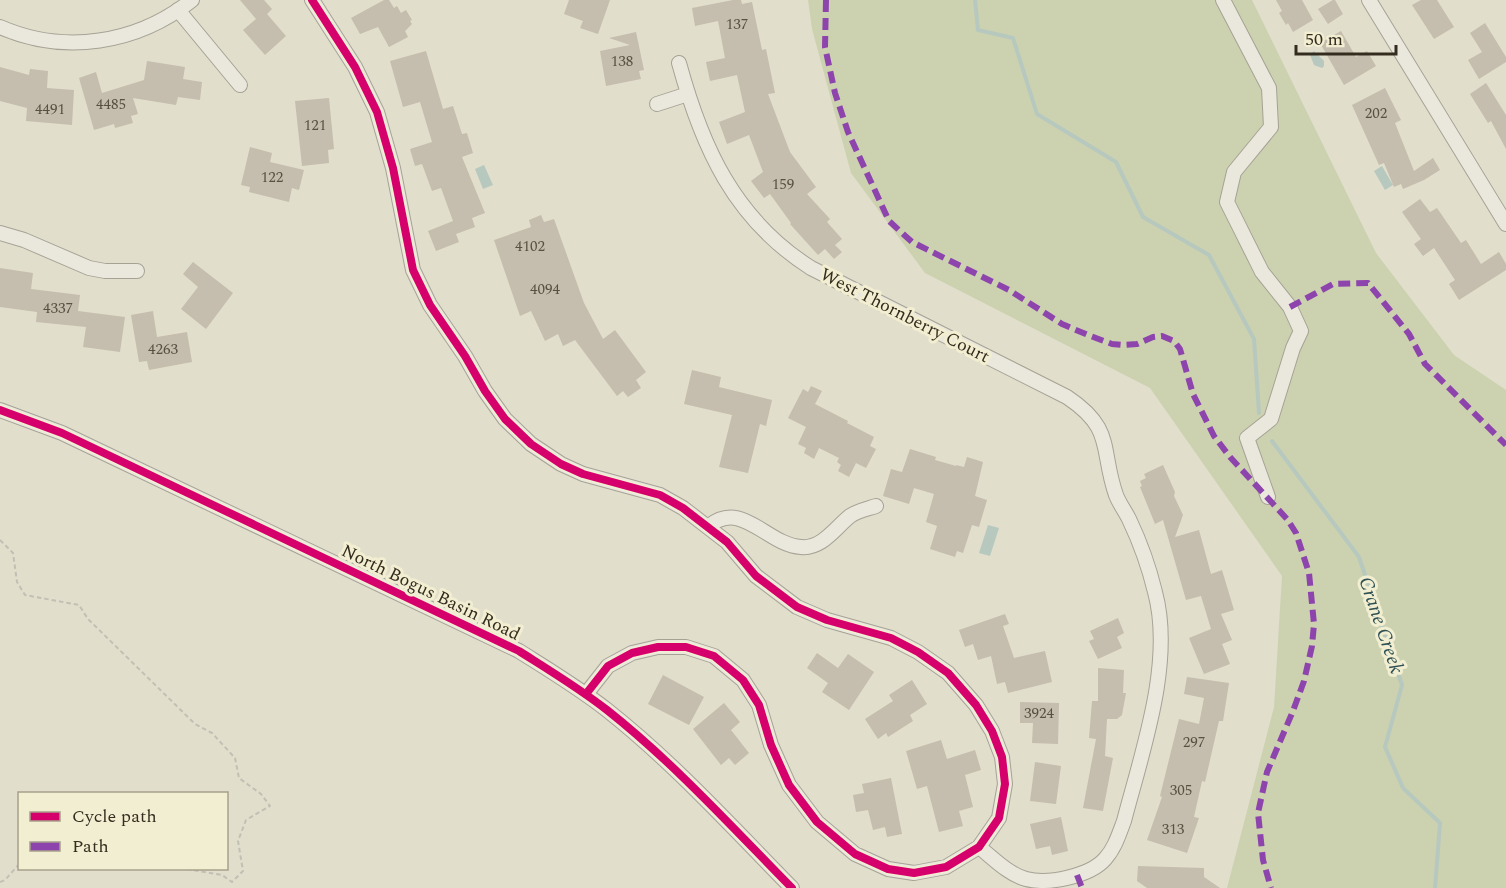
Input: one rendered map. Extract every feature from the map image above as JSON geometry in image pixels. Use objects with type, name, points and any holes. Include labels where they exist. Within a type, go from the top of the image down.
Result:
[{"type":"street","points":[[0,27],[45,41],[87,43],[127,35],[151,26],[192,0]]},
{"type":"street","points":[[312,0],[355,67],[377,112],[393,168],[413,270],[430,305],[505,420],[531,444],[561,464],[583,474],[660,495],[683,508],[727,542],[756,576],[797,607],[827,620],[891,638],[918,652],[948,673],[975,705],[992,731],[1002,757],[1005,784],[999,818],[979,847],[946,867],[914,873],[888,869],[855,854],[817,822],[789,785],[771,745],[759,705],[743,680],[714,656],[686,647],[658,647],[633,653],[608,666],[586,694]]},
{"type":"street","points":[[1223,0],[1269,88],[1271,127],[1234,172],[1227,202],[1262,272],[1290,307],[1301,331],[1293,348],[1271,419],[1247,438],[1268,497]]},
{"type":"street","points":[[1370,0],[1506,224]]},
{"type":"street","points":[[178,10],[240,85]]},
{"type":"street","name":"West Thornberry Court","points":[[679,63],[714,163],[732,193],[782,248],[811,268],[1067,397],[1080,406],[1094,421],[1104,438],[1116,495],[1129,519],[1146,561],[1156,594],[1160,632],[1159,669],[1154,702],[1118,840],[1104,860],[1077,875],[1056,881],[1024,878],[1007,869],[979,847]]},
{"type":"street","points":[[657,104],[688,94]]},
{"type":"street","points":[[0,233],[24,240],[89,267],[105,271],[137,271]]},
{"type":"street","name":"North Bogus Basin Road","points":[[0,410],[62,433],[519,651],[608,711],[677,772],[792,888]]},
{"type":"street","points":[[709,526],[718,519],[735,516],[790,545],[802,548],[817,545],[852,515],[876,506]]},
{"type":"path","points":[[0,540],[13,553],[17,582],[25,595],[79,605],[88,619],[195,724],[212,734],[235,758],[239,778],[261,795],[270,806],[246,820],[238,841],[243,871],[232,882],[222,875],[193,870]]},
{"type":"path","points":[[0,882],[5,880],[18,866]]},
{"type":"green space","points":[[808,0],[1252,0],[1376,253],[1454,355],[1506,390],[1506,888],[1227,888],[1274,707],[1282,576],[1150,388],[925,273],[851,173],[812,29]]},
{"type":"shaded area","points":[[1314,51],[1324,61],[1322,68],[1314,65],[1310,55]]},
{"type":"shaded area","points":[[484,165],[493,185],[483,189],[475,169]]},
{"type":"shaded area","points":[[1382,166],[1393,185],[1385,190],[1374,171]]},
{"type":"shaded area","points":[[988,525],[999,528],[990,556],[979,553]]},
{"type":"building","points":[[240,0],[264,0],[272,9],[267,14],[286,36],[265,55],[243,30],[256,19]]},
{"type":"building","points":[[384,0],[389,0],[394,8],[397,6],[401,13],[406,10],[412,20],[410,21],[412,24],[405,31],[408,37],[389,47],[378,27],[360,34],[351,18]]},
{"type":"building","points":[[569,0],[610,0],[598,34],[580,28],[583,21],[564,14]]},
{"type":"building","points":[[741,0],[742,4],[752,2],[762,50],[766,49],[775,93],[768,94],[790,152],[816,187],[807,194],[830,219],[827,222],[842,239],[835,245],[842,252],[834,259],[825,249],[818,255],[790,224],[770,194],[764,198],[751,181],[763,172],[749,135],[727,144],[719,122],[745,112],[737,75],[710,81],[706,62],[725,58],[718,21],[695,26],[692,8]]},
{"type":"building","points":[[1276,0],[1302,0],[1313,20],[1293,32],[1279,13],[1282,11]]},
{"type":"building","points":[[1333,0],[1343,14],[1328,24],[1318,9]]},
{"type":"building","points":[[1421,0],[1437,0],[1454,27],[1434,39],[1412,5]]},
{"type":"building","points":[[1485,23],[1506,57],[1506,62],[1479,79],[1468,60],[1482,52],[1470,33]]},
{"type":"building","points":[[1341,31],[1356,57],[1367,51],[1376,66],[1344,85],[1320,43]]},
{"type":"building","points":[[636,32],[644,70],[639,71],[641,79],[606,86],[600,51],[630,45],[609,38]]},
{"type":"building","points":[[426,51],[443,109],[453,106],[462,134],[467,133],[473,153],[462,157],[485,213],[472,218],[475,227],[456,234],[459,242],[436,251],[428,231],[453,221],[441,188],[432,191],[422,164],[415,166],[410,149],[432,142],[420,102],[403,107],[390,61]]},
{"type":"building","points":[[147,61],[185,67],[183,79],[202,82],[200,100],[178,97],[176,105],[133,98],[138,114],[131,116],[133,123],[115,128],[114,124],[94,130],[79,78],[96,72],[102,93],[144,80]]},
{"type":"building","points":[[0,67],[29,75],[30,69],[48,71],[47,88],[74,90],[72,125],[26,121],[27,108],[0,101]]},
{"type":"building","points":[[1486,83],[1506,115],[1506,149],[1491,121],[1488,123],[1470,94]]},
{"type":"building","points":[[1385,88],[1401,120],[1395,123],[1414,171],[1433,158],[1440,170],[1403,189],[1401,184],[1394,187],[1384,163],[1379,165],[1352,105]]},
{"type":"building","points":[[329,98],[334,149],[328,150],[329,163],[302,166],[295,101]]},
{"type":"building","points":[[250,147],[272,153],[270,162],[304,170],[299,190],[292,188],[289,202],[249,192],[250,187],[241,185]]},
{"type":"building","points":[[1420,199],[1430,212],[1437,208],[1461,243],[1466,240],[1481,264],[1499,252],[1506,264],[1506,270],[1459,300],[1449,284],[1455,280],[1434,248],[1423,256],[1414,244],[1421,239],[1402,212]]},
{"type":"building","points":[[541,215],[544,222],[554,219],[584,303],[603,339],[615,330],[646,372],[636,380],[641,388],[628,397],[623,391],[617,396],[575,340],[563,346],[558,334],[545,341],[531,311],[520,316],[494,240],[531,227],[529,220]]},
{"type":"building","points":[[193,262],[233,293],[206,329],[181,309],[198,287],[183,274]]},
{"type":"building","points":[[0,268],[33,273],[31,289],[80,295],[78,311],[125,317],[120,352],[83,347],[86,327],[36,322],[37,312],[0,307]]},
{"type":"building","points":[[153,311],[157,337],[187,332],[192,362],[149,370],[147,361],[139,362],[131,315]]},
{"type":"building","points":[[692,370],[721,377],[719,387],[772,400],[766,426],[760,424],[748,473],[719,467],[732,415],[684,404]]},
{"type":"building","points":[[811,386],[822,391],[815,404],[874,437],[870,446],[876,449],[866,468],[856,463],[849,477],[838,471],[841,465],[837,462],[839,458],[819,448],[814,459],[804,453],[806,448],[798,444],[806,427],[788,418],[803,389],[808,392]]},
{"type":"building","points":[[910,449],[956,466],[964,467],[967,457],[983,462],[975,496],[987,500],[979,527],[972,525],[963,553],[957,551],[955,557],[930,549],[937,526],[926,522],[934,494],[914,488],[909,504],[883,496],[891,469],[902,472]]},
{"type":"building","points":[[1163,465],[1183,515],[1175,537],[1199,530],[1211,574],[1222,570],[1234,610],[1221,614],[1232,640],[1222,644],[1230,664],[1204,674],[1189,638],[1211,629],[1201,596],[1186,600],[1163,520],[1155,524],[1140,487],[1142,486],[1140,481],[1146,478],[1144,474]]},
{"type":"building","points":[[1005,614],[1009,624],[1003,626],[1014,658],[1045,651],[1052,682],[1008,693],[1005,682],[997,684],[991,656],[978,660],[973,644],[965,647],[959,630]]},
{"type":"building","points":[[1118,618],[1124,633],[1117,637],[1122,648],[1098,659],[1089,641],[1094,639],[1090,631]]},
{"type":"building","points":[[817,653],[838,668],[848,654],[874,672],[849,710],[822,692],[828,683],[807,668]]},
{"type":"building","points":[[1098,668],[1124,670],[1123,693],[1126,693],[1122,715],[1117,719],[1107,719],[1105,756],[1113,758],[1103,811],[1083,808],[1096,739],[1089,738],[1092,701],[1098,701]]},
{"type":"building","points":[[663,675],[704,697],[689,725],[648,704]]},
{"type":"building","points":[[1187,677],[1229,683],[1223,721],[1219,721],[1205,782],[1202,781],[1194,817],[1199,818],[1187,853],[1147,840],[1162,797],[1160,796],[1179,719],[1199,724],[1204,698],[1184,694]]},
{"type":"building","points":[[912,680],[927,704],[910,715],[913,721],[888,737],[886,733],[878,739],[865,719],[893,701],[889,695]]},
{"type":"building","points":[[1020,702],[1059,703],[1058,744],[1032,743],[1033,723],[1020,723]]},
{"type":"building","points":[[724,703],[740,722],[731,730],[749,753],[735,765],[729,758],[721,765],[693,729]]},
{"type":"building","points":[[941,740],[947,759],[975,750],[981,770],[965,775],[973,807],[959,811],[963,826],[939,832],[927,786],[917,789],[906,751]]},
{"type":"building","points":[[1035,762],[1061,766],[1056,804],[1030,801]]},
{"type":"building","points":[[891,778],[902,834],[887,837],[885,827],[873,830],[868,810],[856,812],[853,795],[864,793],[862,784]]},
{"type":"building","points":[[1061,817],[1068,851],[1052,855],[1050,846],[1036,849],[1030,824]]},
{"type":"building","points":[[1138,866],[1204,868],[1204,877],[1220,888],[1147,888],[1137,881]]},
{"type":"waterway","name":"Crane Creek","points":[[975,0],[978,30],[1013,38],[1037,114],[1116,162],[1143,217],[1209,255],[1254,339],[1259,413]]},
{"type":"waterway","name":"Crane Creek","points":[[1272,441],[1359,557],[1402,685],[1385,747],[1403,788],[1440,823],[1435,888]]},
{"type":"marked path","points":[[826,0],[825,47],[835,93],[848,132],[889,221],[912,242],[1009,290],[1062,324],[1088,335],[1112,344],[1122,345],[1137,344],[1162,336],[1174,341],[1180,349],[1193,394],[1214,436],[1230,457],[1287,519],[1296,533],[1309,573],[1314,624],[1312,646],[1304,681],[1267,772],[1258,813],[1263,860],[1271,888]]},
{"type":"marked path","points":[[1290,307],[1333,284],[1368,283],[1409,334],[1425,364],[1506,445]]},
{"type":"marked path","points":[[1077,875],[1082,888]]},
{"type":"cycle path","points":[[312,0],[355,67],[377,112],[393,168],[413,270],[430,305],[505,419],[531,444],[561,464],[583,474],[660,495],[683,508],[727,542],[756,576],[797,607],[827,620],[891,638],[918,652],[948,673],[976,705],[992,731],[1002,757],[1005,784],[999,818],[979,847],[946,867],[914,873],[888,869],[855,854],[817,822],[789,785],[771,745],[759,705],[743,680],[714,656],[686,647],[658,647],[632,653],[608,666],[586,694]]},
{"type":"cycle path","points":[[0,410],[62,433],[519,651],[586,694],[632,730],[702,796],[792,888]]}]
